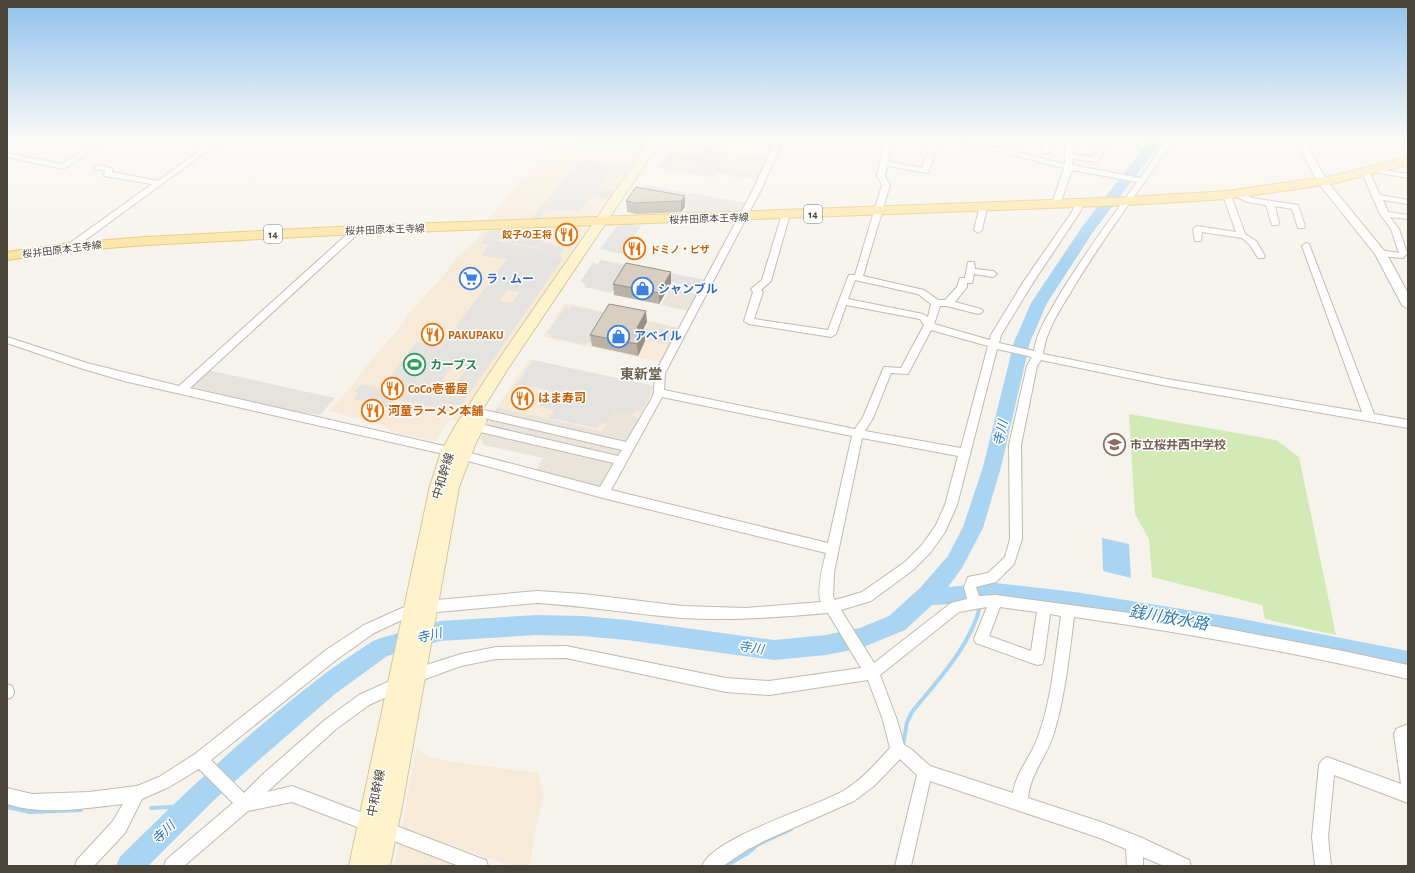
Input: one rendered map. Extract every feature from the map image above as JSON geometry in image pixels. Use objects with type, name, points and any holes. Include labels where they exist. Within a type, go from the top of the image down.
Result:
[{"type":"main road","name":"中和幹線","points":[[455,454],[480,420],[630,182]]},
{"type":"main road","name":"中和幹線","points":[[378,866],[378,827],[420,611],[438,486],[498,373],[634,182]]},
{"type":"main road","name":"桜井田原本王寺線","points":[[7,256],[70,247],[146,241],[357,230],[983,207],[1233,195],[1323,182]]},
{"type":"main road","name":"中和幹線","points":[[361,866],[378,827]]},
{"type":"street","points":[[70,247],[158,182]]},
{"type":"street","points":[[603,493],[659,393],[660,373],[704,287],[743,216],[759,182]]},
{"type":"street","points":[[858,278],[879,211],[886,185],[884,182]]},
{"type":"street","points":[[1056,204],[1065,182]]},
{"type":"street","points":[[1044,607],[1037,659],[981,639],[984,602],[970,587],[973,581],[991,578],[1010,560],[1016,539],[1015,445],[1032,366],[1040,340],[1063,296],[1108,226],[1140,182]]},
{"type":"street","points":[[1323,182],[1380,253],[1408,305]]},
{"type":"street","points":[[1373,182],[1376,197],[1384,214],[1404,242],[1404,257],[1380,253]]},
{"type":"street","points":[[1241,235],[1233,195],[1250,200],[1295,207],[1301,226]]},
{"type":"street","points":[[1376,197],[1408,202]]},
{"type":"street","points":[[7,796],[12,799],[31,802],[137,794],[164,782],[201,760],[346,644],[369,629],[420,611],[537,597],[682,612],[745,614],[834,610],[874,593],[909,566],[926,549],[941,528],[951,505],[997,345],[996,335],[1029,281],[1083,202]]},
{"type":"street","points":[[1270,203],[1275,223]]},
{"type":"street","points":[[978,230],[983,207]]},
{"type":"street","points":[[786,214],[766,280],[756,289],[758,292],[749,320],[831,334],[852,277],[921,292],[936,303],[947,303],[978,311]]},
{"type":"street","points":[[1384,214],[1408,217]]},
{"type":"street","points":[[1198,239],[1197,229],[1241,235],[1247,237],[1256,244],[1261,256]]},
{"type":"street","points":[[180,391],[357,230]]},
{"type":"street","points":[[1306,246],[1346,350],[1369,416]]},
{"type":"street","points":[[947,303],[953,299],[962,287],[963,280],[969,281],[971,267],[992,274]]},
{"type":"street","points":[[843,301],[923,317],[929,326],[1047,358],[1408,424]]},
{"type":"street","points":[[936,303],[929,326],[904,372],[888,369],[868,418],[858,433],[832,549],[826,598],[870,669],[902,752],[925,772],[1100,830],[1134,843],[1156,855],[1183,866]]},
{"type":"street","points":[[7,340],[84,366],[180,391],[305,417],[531,473],[603,493],[832,549]]},
{"type":"street","points":[[659,393],[965,453]]},
{"type":"street","points":[[480,420],[629,447]]},
{"type":"street","points":[[480,420],[622,460]]},
{"type":"street","points":[[172,866],[331,724],[364,700],[406,679],[461,660],[496,653],[566,652],[726,685],[762,687],[870,669],[956,607],[984,602],[1069,610],[1175,625],[1343,657],[1408,672]]},
{"type":"street","points":[[1020,803],[1022,783],[1044,742],[1052,716],[1069,610]]},
{"type":"street","points":[[1408,731],[1401,734],[1408,784]]},
{"type":"street","points":[[710,866],[719,858],[762,835],[849,796],[902,752]]},
{"type":"street","points":[[201,760],[243,803]]},
{"type":"street","points":[[1323,866],[1320,837],[1327,765],[1408,795]]},
{"type":"street","points":[[903,866],[925,772]]},
{"type":"street","points":[[83,866],[119,827],[137,794]]},
{"type":"street","points":[[243,803],[292,794],[480,866]]},
{"type":"street","points":[[1134,843],[1135,866]]},
{"type":"shaded area","points":[[520,182],[620,182],[597,214],[587,219],[483,224]]},
{"type":"shaded area","points":[[562,182],[602,182],[598,187],[614,190],[608,199],[592,196],[580,211],[546,211],[538,220],[531,219]]},
{"type":"shaded area","points":[[646,185],[746,203],[740,214],[685,215],[688,205],[639,196]]},
{"type":"shaded area","points":[[627,224],[641,226],[622,254],[600,249],[617,226]]},
{"type":"shaded area","points":[[585,227],[585,231],[458,421],[449,421],[435,441],[396,433],[381,425],[329,411],[403,324],[409,313],[440,280],[457,257],[474,242],[481,231]]},
{"type":"shaded area","points":[[523,229],[550,234],[543,243],[565,247],[558,257],[563,258],[461,406],[454,404],[450,411],[394,399],[388,406],[354,399],[358,393],[354,392],[361,384],[381,388],[417,342],[440,347],[507,259],[481,255],[489,245],[481,243],[485,238],[539,248],[483,237],[488,231]],"holes":[[[507,290],[520,292],[512,303],[499,301]],[[454,364],[468,367],[456,383],[442,380]]]},
{"type":"shaded area","points":[[601,260],[706,280],[701,288],[627,273],[616,290],[613,290],[611,293],[584,287],[586,284],[580,282],[593,263],[598,264]]},
{"type":"shaded area","points":[[670,289],[698,294],[688,311],[661,305]]},
{"type":"shaded area","points":[[565,303],[650,321],[640,339],[670,345],[661,362],[543,337]]},
{"type":"shaded area","points":[[572,306],[606,313],[593,343],[588,342],[586,345],[550,337],[552,334],[547,333],[565,308],[570,309]]},
{"type":"shaded area","points":[[650,321],[679,328],[670,345],[639,339]]},
{"type":"shaded area","points":[[529,359],[654,386],[653,393],[640,417],[614,411],[603,431],[497,407]]},
{"type":"shaded area","points":[[533,360],[654,386],[641,412],[635,411],[633,415],[614,411],[606,424],[600,423],[597,428],[549,418],[554,410],[539,406],[549,390],[517,384]]},
{"type":"shaded area","points":[[208,370],[335,398],[320,415],[290,411],[193,387],[191,385]]},
{"type":"shaded area","points":[[497,407],[602,431],[614,411],[640,417],[603,484],[599,486],[536,470],[543,458],[484,445],[480,439]]},
{"type":"shaded area","points":[[416,749],[428,756],[446,761],[538,773],[544,798],[534,834],[531,861],[528,866],[512,866],[402,829]]},
{"type":"shaded area","points":[[400,844],[459,866],[394,866]]},
{"type":"green space","points":[[1129,414],[1276,440],[1299,457],[1336,635],[1265,619],[1262,605],[1152,577],[1149,539],[1135,514]]},
{"type":"water","points":[[1102,538],[1129,544],[1131,578],[1103,571]]},
{"type":"building","points":[[636,187],[685,196],[681,201],[636,203],[626,201]]},
{"type":"building","points":[[626,263],[671,272],[659,293],[613,284]]},
{"type":"building","points":[[609,304],[646,311],[637,328],[645,330],[637,344],[590,335]]},
{"type":"waterway","name":"寺川","points":[[928,595],[955,562],[973,528],[992,467],[1022,342],[1039,303],[1087,230],[1123,182]]},
{"type":"waterway","name":"銭川放水路","points":[[928,595],[951,596],[978,592],[995,592],[1075,601],[1232,627],[1408,662]]},
{"type":"waterway","name":"寺川","points":[[129,866],[204,792],[251,750],[327,686],[381,648],[440,631],[536,625],[582,626],[627,630],[774,650],[826,645],[861,638],[897,623],[928,595]]},
{"type":"waterway","points":[[903,745],[907,722],[912,712],[961,649],[976,621],[980,606]]},
{"type":"waterway","points":[[151,808],[189,806]]},
{"type":"waterway","points":[[7,807],[30,812],[81,810]]},
{"type":"waterway","points":[[725,866],[748,853],[757,845],[791,829]]},
{"type":"place","name":"餃子の王将","points":[[567,234]]},
{"type":"place","name":"ドミノ・ピザ","points":[[635,249]]},
{"type":"place","name":"ラ・ムー","points":[[470,279]]},
{"type":"place","name":"シャンブル","points":[[643,289]]},
{"type":"place","name":"PAKUPAKU","points":[[433,335]]},
{"type":"place","name":"アベイル","points":[[619,336]]},
{"type":"place","name":"カーブス","points":[[414,365]]},
{"type":"place","name":"CoCo壱番屋","points":[[392,389]]},
{"type":"place","name":"はま寿司","points":[[522,398]]},
{"type":"place","name":"河童ラーメン本舗","points":[[373,411]]},
{"type":"place","name":"市立桜井西中学校","points":[[1114,445]]},
{"type":"district","name":"東新堂","points":[[641,374]]}]
